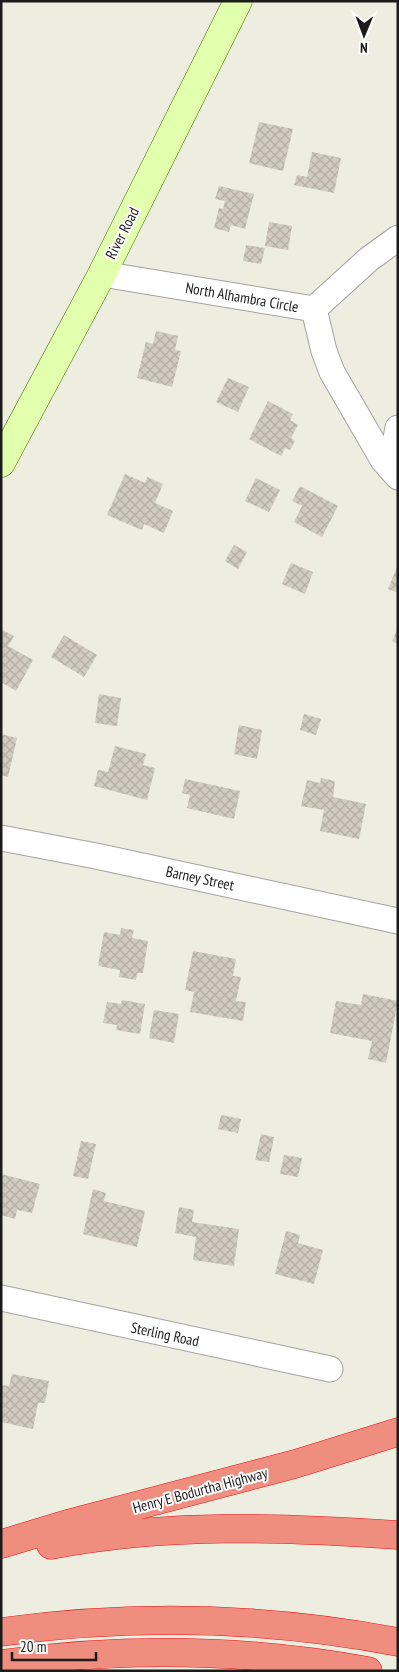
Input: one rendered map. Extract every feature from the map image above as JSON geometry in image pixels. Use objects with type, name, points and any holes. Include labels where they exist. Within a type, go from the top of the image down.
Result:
[{"type":"highway","name":"Henry E Bodurtha Highway","points":[[1,1544],[71,1523],[295,1464],[398,1432]]},
{"type":"highway","points":[[1,1554],[103,1536],[170,1530],[214,1528],[310,1529],[398,1535]]},
{"type":"highway","points":[[1,1632],[84,1623],[139,1621],[250,1624],[307,1628],[356,1634],[398,1642]]},
{"type":"highway","points":[[1,1664],[87,1655],[186,1653],[286,1659],[338,1665],[368,1671]]},
{"type":"street","name":"River Road","points":[[1,463],[102,274],[238,1]]},
{"type":"street","points":[[314,309],[362,266],[398,238]]},
{"type":"street","name":"North Alhambra Circle","points":[[102,274],[314,309],[324,351],[332,372],[368,436],[394,473]]},
{"type":"street","points":[[394,473],[398,428]]},
{"type":"street","name":"Barney Street","points":[[1,838],[96,856],[398,921]]},
{"type":"street","name":"Sterling Road","points":[[1,1298],[330,1369]]},
{"type":"building","points":[[259,122],[293,129],[283,171],[249,163]]},
{"type":"building","points":[[312,152],[341,158],[334,193],[294,185],[297,175],[307,177]]},
{"type":"building","points":[[219,186],[254,194],[245,229],[231,225],[229,232],[214,228],[219,208],[223,209],[225,201],[215,199]]},
{"type":"building","points":[[269,222],[292,226],[288,250],[265,246]]},
{"type":"building","points":[[246,245],[265,248],[261,264],[243,261]]},
{"type":"building","points":[[156,331],[178,336],[175,350],[181,351],[172,387],[137,378],[146,342],[153,344]]},
{"type":"building","points":[[228,378],[249,387],[238,412],[216,402]]},
{"type":"building","points":[[268,401],[293,414],[290,420],[298,425],[291,438],[295,441],[290,450],[285,448],[281,456],[249,439]]},
{"type":"building","points":[[125,474],[145,483],[147,477],[163,484],[155,503],[173,511],[164,533],[144,524],[142,530],[107,515]]},
{"type":"building","points":[[256,478],[280,490],[269,512],[245,501]]},
{"type":"building","points":[[300,486],[338,506],[322,537],[294,522],[302,506],[292,501]]},
{"type":"building","points":[[234,545],[247,552],[238,569],[225,561]]},
{"type":"building","points":[[291,563],[313,572],[305,594],[282,584]]},
{"type":"building","points":[[398,565],[398,593],[388,589]]},
{"type":"building","points":[[398,628],[398,644],[392,641]]},
{"type":"building","points":[[1,629],[14,636],[8,646],[33,660],[16,691],[1,682]]},
{"type":"building","points":[[64,635],[97,655],[84,677],[51,657]]},
{"type":"building","points":[[99,694],[121,698],[117,726],[95,723]]},
{"type":"building","points":[[304,714],[321,719],[316,735],[300,730]]},
{"type":"building","points":[[239,725],[262,730],[257,759],[234,754]]},
{"type":"building","points":[[1,734],[17,738],[8,777],[1,775]]},
{"type":"building","points":[[115,746],[146,754],[143,765],[155,768],[147,800],[94,786],[98,770],[108,772]]},
{"type":"building","points":[[321,778],[335,781],[333,797],[366,804],[359,839],[320,831],[324,810],[301,806],[307,780],[320,783]]},
{"type":"building","points":[[185,779],[240,791],[234,819],[187,808],[190,795],[182,793]]},
{"type":"building","points":[[121,928],[134,930],[132,938],[148,941],[143,973],[137,973],[136,980],[119,977],[120,970],[98,966],[104,932],[120,935]]},
{"type":"building","points":[[193,951],[236,959],[233,976],[241,977],[236,1001],[246,1002],[243,1021],[190,1012],[194,992],[185,990]]},
{"type":"building","points":[[363,994],[398,1001],[386,1063],[368,1059],[372,1041],[330,1033],[336,1001],[361,1005]]},
{"type":"building","points":[[122,1000],[145,1004],[140,1034],[116,1030],[117,1025],[103,1023],[107,1002],[121,1004]]},
{"type":"building","points":[[154,1010],[179,1014],[174,1043],[149,1038]]},
{"type":"building","points":[[221,1115],[241,1119],[238,1133],[218,1129]]},
{"type":"building","points":[[261,1134],[274,1137],[269,1162],[255,1160]]},
{"type":"building","points":[[81,1141],[96,1144],[88,1179],[73,1176]]},
{"type":"building","points":[[284,1155],[302,1158],[298,1177],[280,1174]]},
{"type":"building","points":[[1,1174],[40,1184],[32,1213],[17,1210],[15,1219],[1,1215]]},
{"type":"building","points":[[93,1189],[106,1193],[104,1201],[145,1211],[137,1247],[83,1234]]},
{"type":"building","points":[[179,1207],[194,1210],[192,1222],[239,1229],[234,1266],[193,1260],[196,1237],[175,1233]]},
{"type":"building","points":[[286,1231],[300,1235],[298,1243],[323,1250],[314,1284],[275,1274]]},
{"type":"building","points":[[12,1374],[49,1381],[45,1403],[38,1403],[33,1429],[1,1422],[1,1385],[9,1386]]}]
